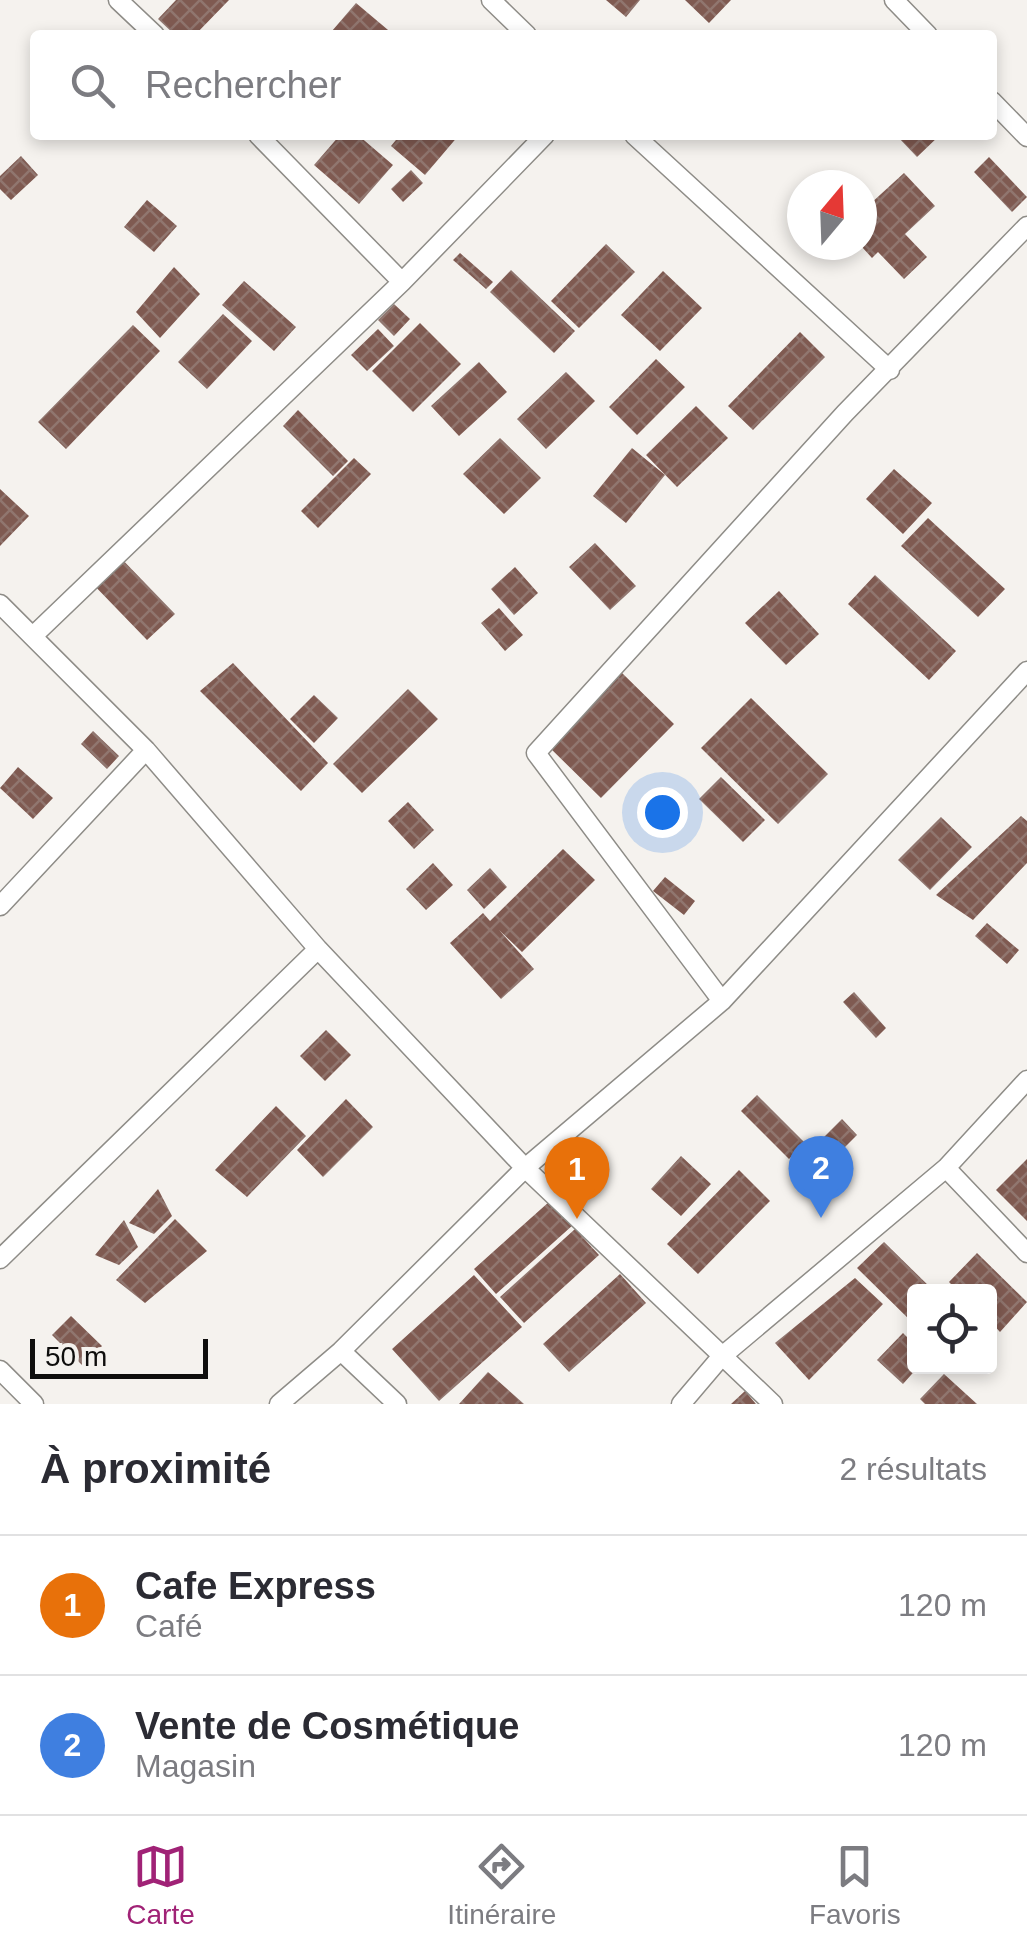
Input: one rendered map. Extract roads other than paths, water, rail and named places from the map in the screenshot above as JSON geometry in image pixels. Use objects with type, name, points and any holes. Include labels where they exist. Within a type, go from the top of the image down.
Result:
[{"type":"street","points":[[118,0],[150,30]]},
{"type":"street","points":[[491,0],[522,30]]},
{"type":"street","points":[[901,2],[924,30]]},
{"type":"street","points":[[997,106],[1027,137]]},
{"type":"street","points":[[263,140],[402,282]]},
{"type":"street","points":[[34,635],[402,282],[540,140]]},
{"type":"street","points":[[639,140],[890,370]]},
{"type":"street","points":[[722,1001],[536,752],[845,413],[1027,226]]},
{"type":"street","points":[[0,604],[146,750],[318,949],[525,1168],[773,1404]]},
{"type":"street","points":[[279,1404],[341,1351],[525,1168],[722,1001],[1027,670]]},
{"type":"street","points":[[0,906],[146,750]]},
{"type":"street","points":[[0,1259],[318,949]]},
{"type":"street","points":[[681,1404],[722,1357],[946,1168],[1027,1080]]},
{"type":"street","points":[[946,1168],[1027,1254]]},
{"type":"street","points":[[341,1351],[397,1404]]},
{"type":"street","points":[[0,1370],[34,1404]]},
{"type":"place","name":"Vente de Cosmétique","points":[[821,1218]]},
{"type":"place","name":"Cafe Express","points":[[577,1219]]}]
